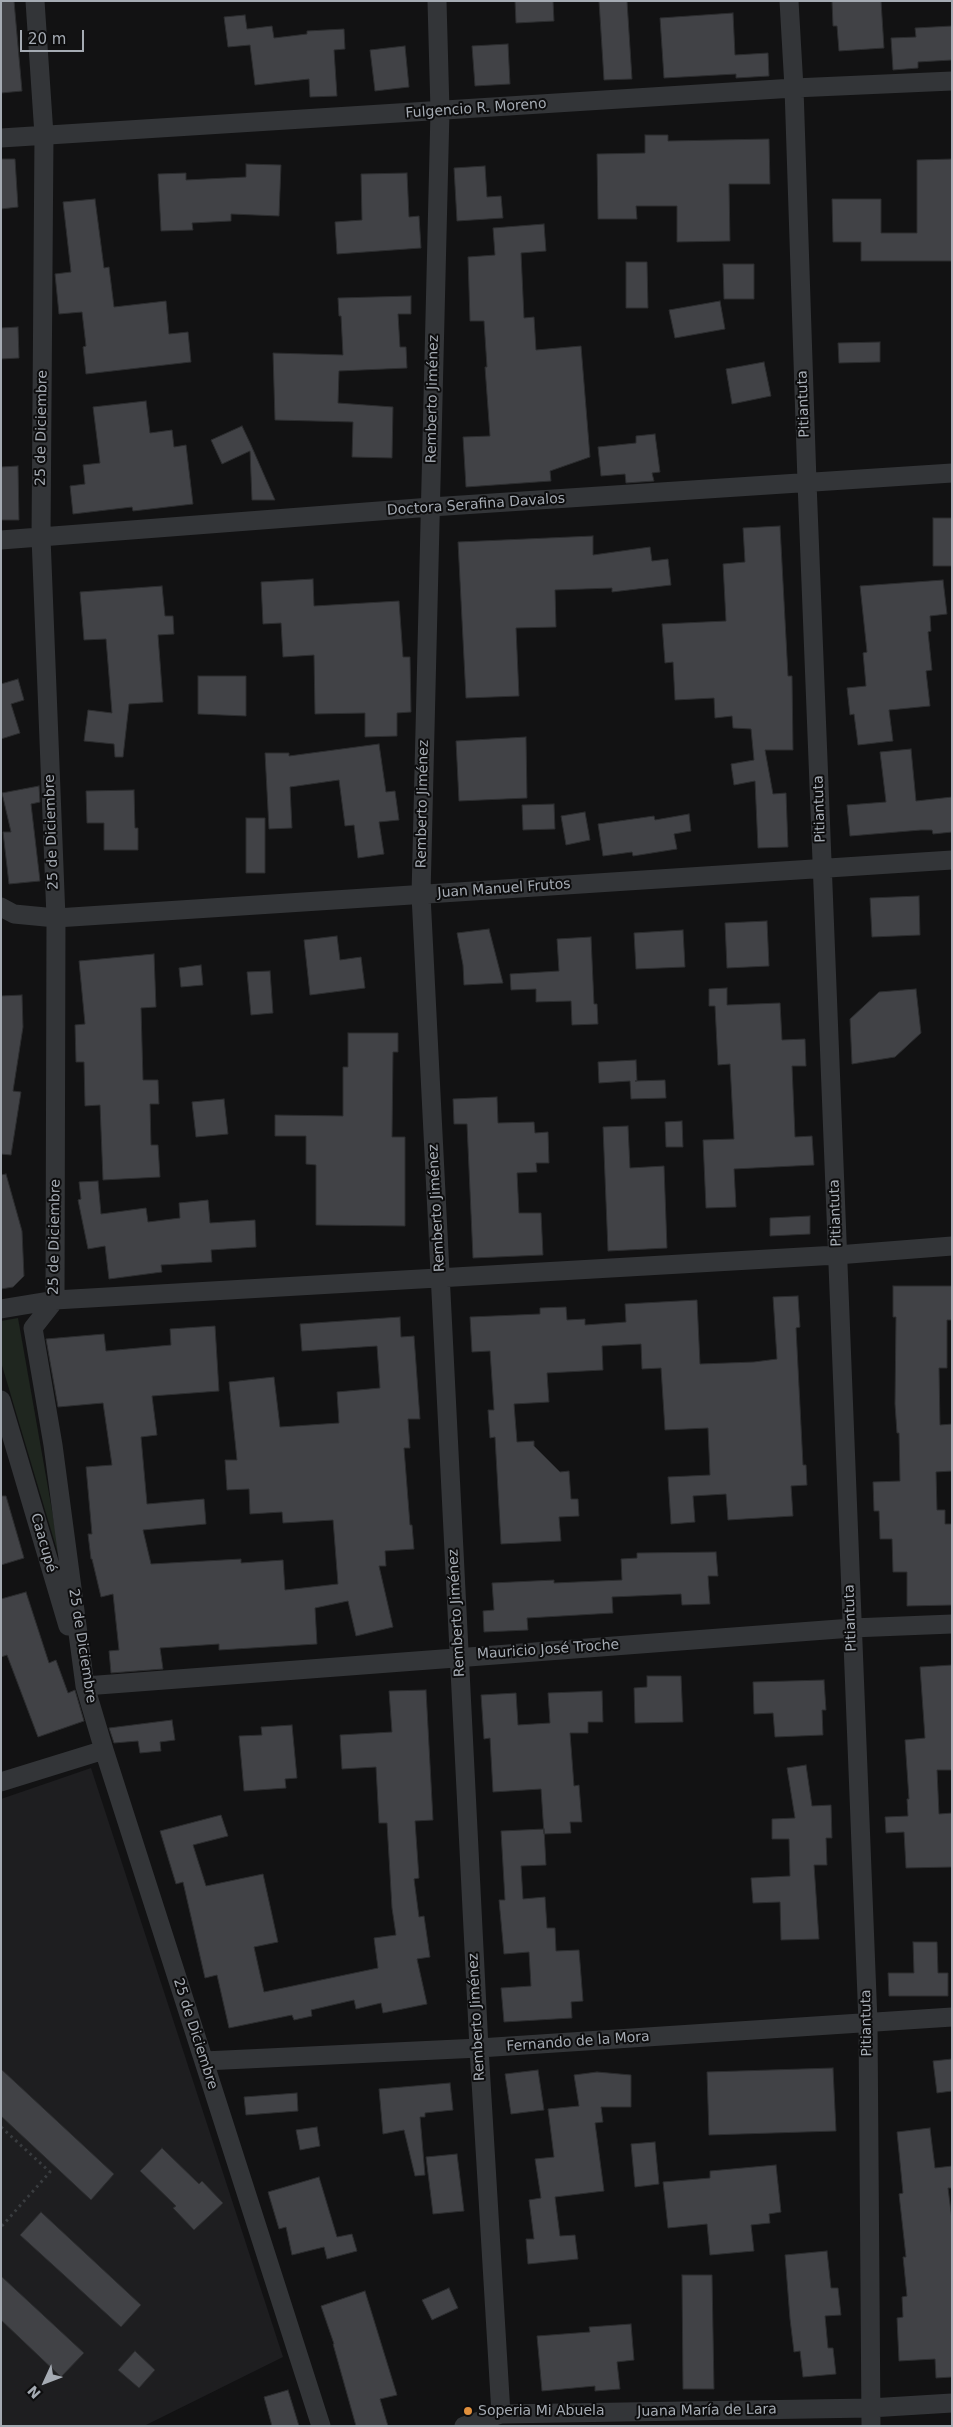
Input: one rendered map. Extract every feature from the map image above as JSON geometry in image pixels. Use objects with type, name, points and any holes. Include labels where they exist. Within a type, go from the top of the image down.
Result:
[{"type":"street","name":"25 de Diciembre","points":[[35,1],[44,135],[41,537],[56,918],[55,1300],[33,1328],[53,1445],[85,1686],[321,2426]]},
{"type":"street","name":"Remberto Jiménez","points":[[437,1],[440,111],[421,895],[479,2048],[501,2414]]},
{"type":"street","name":"Pitiantuta","points":[[788,1],[794,88],[807,482],[868,2022],[871,2417]]},
{"type":"street","name":"Fulgencio R. Moreno","points":[[1,138],[794,88],[952,81]]},
{"type":"street","name":"Doctora Serafina Davalos","points":[[1,540],[431,507],[952,473]]},
{"type":"street","name":"Juan Manuel Frutos","points":[[1,907],[14,914],[56,918],[952,860]]},
{"type":"street","points":[[1,1309],[55,1300],[837,1255],[952,1246]]},
{"type":"street","name":"Caacupé","points":[[1,1400],[85,1686]]},
{"type":"street","name":"Mauricio José Troche","points":[[85,1686],[852,1628],[952,1624]]},
{"type":"street","points":[[1,1782],[104,1750]]},
{"type":"street","name":"Fernando de la Mora","points":[[204,2061],[479,2048],[952,2017]]},
{"type":"street","name":"Juana María de Lara","points":[[464,2426],[501,2414],[601,2419],[871,2417],[952,2403]]},
{"type":"path","points":[[1,2127],[50,2172],[1,2227]]},
{"type":"shaded area","points":[[18,1318],[62,1567],[1,1362],[1,1321]]},
{"type":"shaded area","points":[[91,1768],[283,2357],[144,2426],[1,2426],[1,1799]]},
{"type":"building","points":[[1,1],[14,1],[22,91],[1,93]]},
{"type":"building","points":[[515,1],[553,1],[554,21],[516,23]]},
{"type":"building","points":[[599,1],[627,1],[632,79],[604,80]]},
{"type":"building","points":[[832,1],[881,1],[884,48],[839,51],[837,26],[833,26]]},
{"type":"building","points":[[733,13],[735,55],[768,53],[769,76],[736,78],[736,74],[664,78],[660,18]]},
{"type":"building","points":[[245,15],[247,29],[272,26],[274,38],[307,34],[307,31],[344,29],[345,49],[334,50],[337,96],[310,97],[309,79],[255,85],[250,45],[228,47],[224,17]]},
{"type":"building","points":[[952,26],[952,60],[918,62],[918,68],[893,70],[891,38],[916,37],[915,28]]},
{"type":"building","points":[[508,44],[510,84],[475,86],[472,46]]},
{"type":"building","points":[[405,46],[409,87],[375,91],[370,50]]},
{"type":"building","points":[[645,135],[668,135],[668,141],[769,139],[770,184],[729,184],[730,241],[677,242],[677,206],[636,206],[637,219],[598,219],[597,154],[645,153]]},
{"type":"building","points":[[1,159],[15,159],[18,207],[1,209]]},
{"type":"building","points":[[952,159],[952,261],[861,261],[861,242],[833,242],[832,199],[881,199],[881,233],[917,233],[917,160]]},
{"type":"building","points":[[246,164],[281,165],[279,216],[231,214],[231,221],[192,223],[193,230],[161,231],[158,174],[186,173],[186,180],[246,177]]},
{"type":"building","points":[[485,166],[487,197],[501,196],[503,218],[457,221],[454,168]]},
{"type":"building","points":[[407,173],[409,217],[419,216],[421,248],[337,254],[335,222],[362,220],[361,174]]},
{"type":"building","points":[[95,199],[104,268],[109,267],[114,307],[166,301],[169,334],[188,332],[191,362],[86,374],[83,347],[86,346],[82,312],[59,314],[55,274],[71,272],[63,202]]},
{"type":"building","points":[[544,224],[546,251],[521,253],[524,318],[534,317],[536,350],[581,346],[590,457],[550,471],[551,481],[466,487],[463,437],[490,436],[484,321],[470,321],[468,257],[495,255],[493,228]]},
{"type":"building","points":[[626,262],[647,262],[648,308],[626,308]]},
{"type":"building","points":[[723,264],[754,264],[754,299],[724,299]]},
{"type":"building","points":[[411,296],[411,314],[398,314],[400,347],[406,347],[407,368],[339,371],[338,403],[393,407],[392,458],[352,457],[353,422],[275,420],[273,353],[343,355],[338,298]]},
{"type":"building","points":[[720,301],[725,329],[675,338],[669,310]]},
{"type":"building","points":[[18,327],[19,358],[1,359],[1,328]]},
{"type":"building","points":[[880,342],[880,362],[839,363],[838,343]]},
{"type":"building","points":[[764,362],[771,396],[732,404],[726,369]]},
{"type":"building","points":[[146,401],[150,433],[172,430],[174,447],[186,445],[193,504],[133,511],[132,507],[73,514],[70,486],[85,484],[83,465],[100,463],[93,407]]},
{"type":"building","points":[[242,426],[275,500],[252,500],[250,451],[222,464],[211,440]]},
{"type":"building","points":[[655,434],[660,472],[652,473],[654,481],[626,483],[625,474],[601,476],[598,447],[636,443],[636,436]]},
{"type":"building","points":[[18,466],[19,520],[1,520],[1,467]]},
{"type":"building","points":[[933,518],[952,518],[952,566],[933,566]]},
{"type":"building","points":[[780,526],[788,676],[792,676],[793,750],[765,750],[773,794],[786,793],[788,847],[758,848],[755,781],[734,785],[731,764],[754,760],[751,729],[733,728],[732,716],[715,718],[714,698],[675,700],[673,662],[665,663],[662,624],[726,621],[723,564],[745,562],[743,528]]},
{"type":"building","points":[[593,536],[593,555],[650,547],[652,561],[668,559],[671,585],[612,592],[612,588],[555,590],[556,627],[516,628],[519,696],[466,698],[458,542]]},
{"type":"building","points":[[313,579],[314,606],[399,601],[403,657],[410,657],[411,712],[397,713],[397,736],[365,737],[365,713],[315,714],[314,655],[283,657],[281,623],[263,624],[261,582]]},
{"type":"building","points":[[943,580],[947,614],[930,616],[931,631],[928,632],[932,670],[926,671],[930,706],[889,710],[893,741],[858,745],[854,714],[850,715],[847,688],[866,686],[863,653],[867,652],[860,586]]},
{"type":"building","points":[[162,586],[165,616],[173,616],[174,634],[158,635],[163,702],[129,704],[123,757],[115,757],[114,744],[84,741],[88,710],[112,713],[106,639],[84,640],[80,592]]},
{"type":"building","points":[[198,676],[246,676],[246,716],[198,714]]},
{"type":"building","points":[[18,679],[24,700],[11,704],[20,733],[1,739],[1,684]]},
{"type":"building","points":[[526,737],[527,798],[459,801],[456,741]]},
{"type":"building","points":[[379,744],[386,792],[395,791],[399,820],[379,822],[384,854],[358,858],[354,825],[345,826],[339,780],[290,787],[292,828],[269,829],[265,753],[289,753],[289,756]]},
{"type":"building","points":[[911,749],[916,801],[952,797],[952,832],[933,834],[932,830],[921,830],[850,836],[847,805],[886,802],[880,752]]},
{"type":"building","points":[[39,786],[40,802],[31,804],[40,881],[9,884],[3,832],[11,832],[2,793]]},
{"type":"building","points":[[134,790],[135,828],[138,828],[138,850],[104,850],[104,823],[87,823],[86,791]]},
{"type":"building","points":[[554,804],[555,829],[523,830],[522,805]]},
{"type":"building","points":[[585,812],[590,840],[566,845],[561,816]]},
{"type":"building","points":[[689,814],[691,831],[674,834],[677,849],[633,856],[632,852],[603,856],[598,824],[654,816],[655,820]]},
{"type":"building","points":[[246,818],[265,818],[265,873],[246,873]]},
{"type":"building","points":[[919,896],[920,935],[872,937],[870,898]]},
{"type":"building","points":[[767,921],[769,966],[727,968],[725,923]]},
{"type":"building","points":[[489,929],[503,983],[464,985],[463,965],[457,933]]},
{"type":"building","points":[[683,930],[685,967],[636,969],[634,933]]},
{"type":"building","points":[[337,936],[340,960],[361,957],[365,988],[310,995],[304,940]]},
{"type":"building","points":[[591,937],[594,1004],[597,1004],[598,1024],[572,1025],[571,1001],[536,1002],[536,989],[511,990],[510,974],[559,971],[557,939]]},
{"type":"building","points":[[154,954],[156,1007],[141,1008],[143,1080],[158,1080],[159,1104],[150,1104],[151,1145],[158,1145],[160,1177],[103,1180],[100,1105],[85,1106],[84,1062],[76,1062],[75,1025],[85,1024],[79,961]]},
{"type":"building","points":[[201,965],[203,985],[181,987],[179,968]]},
{"type":"building","points":[[270,971],[273,1013],[251,1015],[247,972]]},
{"type":"building","points":[[727,988],[727,1005],[780,1003],[782,1040],[805,1039],[806,1066],[792,1066],[795,1137],[812,1136],[814,1165],[734,1169],[736,1207],[706,1208],[703,1140],[734,1139],[730,1064],[718,1065],[715,1006],[709,1006],[709,989]]},
{"type":"building","points":[[916,989],[921,1033],[895,1057],[852,1064],[850,1019],[879,992]]},
{"type":"building","points":[[22,995],[23,1027],[13,1091],[21,1092],[11,1155],[1,1154],[1,996]]},
{"type":"building","points":[[348,1033],[398,1033],[398,1052],[393,1052],[392,1137],[405,1137],[405,1226],[316,1225],[316,1165],[306,1164],[306,1136],[275,1136],[275,1115],[343,1116],[343,1067],[348,1067]]},
{"type":"building","points":[[636,1060],[637,1081],[665,1080],[666,1098],[631,1099],[630,1081],[599,1083],[598,1062]]},
{"type":"building","points":[[497,1097],[498,1123],[534,1122],[535,1133],[548,1132],[549,1163],[536,1163],[537,1172],[517,1173],[519,1213],[541,1213],[543,1255],[473,1258],[467,1124],[454,1124],[453,1099]]},
{"type":"building","points":[[224,1099],[228,1134],[196,1137],[192,1102]]},
{"type":"building","points":[[682,1121],[683,1147],[666,1147],[665,1122]]},
{"type":"building","points":[[628,1126],[630,1168],[664,1166],[667,1248],[608,1251],[603,1127]]},
{"type":"building","points":[[6,1174],[22,1231],[24,1276],[13,1287],[1,1289],[1,1175]]},
{"type":"building","points":[[98,1181],[101,1214],[146,1208],[148,1222],[180,1218],[179,1203],[208,1200],[210,1223],[255,1220],[256,1247],[211,1250],[212,1262],[161,1265],[162,1272],[109,1279],[105,1246],[88,1249],[78,1200],[81,1199],[79,1182]]},
{"type":"building","points":[[810,1216],[810,1234],[770,1236],[770,1218]]},
{"type":"building","points":[[893,1286],[952,1286],[952,1320],[947,1320],[947,1368],[939,1368],[940,1425],[952,1424],[952,1471],[936,1472],[937,1510],[945,1510],[945,1524],[952,1524],[952,1605],[907,1606],[907,1572],[893,1572],[892,1539],[880,1539],[879,1511],[874,1511],[873,1482],[900,1481],[899,1433],[897,1433],[895,1404],[896,1317],[893,1317]]},
{"type":"building","points":[[798,1296],[800,1327],[796,1328],[803,1465],[806,1465],[807,1485],[791,1486],[793,1516],[728,1520],[726,1494],[693,1496],[695,1522],[671,1524],[668,1477],[710,1475],[708,1428],[665,1430],[661,1368],[642,1369],[641,1344],[602,1346],[603,1370],[547,1373],[549,1402],[514,1404],[517,1442],[534,1441],[534,1446],[560,1472],[569,1471],[571,1499],[578,1499],[579,1516],[559,1517],[561,1541],[501,1544],[495,1437],[490,1438],[488,1410],[494,1410],[490,1351],[472,1352],[470,1317],[540,1314],[540,1308],[566,1307],[567,1320],[585,1319],[585,1325],[626,1322],[625,1304],[697,1300],[700,1364],[754,1362],[777,1359],[773,1297]]},
{"type":"building","points":[[400,1317],[401,1337],[414,1336],[420,1419],[408,1419],[410,1448],[404,1448],[410,1525],[412,1525],[414,1549],[385,1551],[386,1566],[379,1566],[393,1627],[356,1636],[348,1601],[315,1608],[317,1644],[219,1650],[219,1644],[160,1648],[163,1669],[111,1673],[109,1651],[119,1650],[113,1594],[101,1597],[91,1559],[88,1534],[92,1534],[86,1467],[112,1465],[103,1403],[58,1407],[46,1339],[104,1334],[106,1351],[171,1345],[170,1329],[215,1326],[219,1391],[152,1396],[157,1435],[141,1437],[147,1504],[204,1499],[206,1524],[143,1530],[151,1564],[241,1559],[241,1563],[283,1560],[285,1590],[338,1584],[333,1520],[283,1523],[282,1512],[250,1514],[249,1489],[227,1490],[225,1460],[237,1460],[229,1382],[274,1377],[280,1427],[339,1423],[337,1392],[380,1388],[377,1346],[302,1351],[300,1324]]},
{"type":"building","points":[[1,1496],[6,1496],[24,1558],[1,1565]]},
{"type":"building","points":[[716,1552],[718,1576],[708,1576],[710,1604],[682,1605],[681,1594],[612,1597],[613,1613],[527,1618],[528,1630],[484,1632],[483,1611],[494,1610],[492,1583],[554,1580],[554,1583],[622,1580],[621,1559],[637,1558],[637,1553]]},
{"type":"building","points":[[26,1592],[49,1663],[56,1660],[68,1693],[75,1690],[84,1721],[38,1737],[7,1655],[1,1657],[1,1599]]},
{"type":"building","points":[[952,1665],[952,1770],[937,1770],[939,1814],[952,1813],[952,1867],[906,1868],[904,1832],[886,1833],[885,1817],[908,1816],[907,1799],[909,1799],[905,1740],[925,1738],[920,1667]]},
{"type":"building","points":[[647,1676],[681,1676],[683,1722],[635,1723],[634,1688],[647,1687]]},
{"type":"building","points":[[824,1680],[826,1710],[822,1710],[823,1735],[775,1737],[773,1713],[754,1714],[753,1682]]},
{"type":"building","points":[[426,1690],[433,1820],[415,1821],[419,1878],[414,1879],[419,1917],[424,1916],[430,1957],[417,1959],[427,2004],[383,2013],[381,2003],[356,2009],[354,2000],[311,2010],[312,2016],[294,2020],[292,2015],[229,2028],[217,1975],[205,1978],[183,1882],[176,1884],[160,1831],[221,1815],[228,1836],[193,1845],[206,1886],[263,1874],[278,1942],[254,1947],[264,1992],[378,1968],[374,1938],[396,1935],[392,1908],[387,1823],[379,1823],[376,1767],[342,1769],[340,1735],[392,1732],[389,1691]]},
{"type":"building","points":[[602,1691],[603,1722],[588,1722],[588,1733],[570,1733],[574,1786],[579,1785],[582,1822],[570,1822],[571,1833],[544,1834],[541,1789],[493,1792],[490,1738],[484,1739],[481,1695],[516,1693],[518,1725],[550,1723],[548,1693]]},
{"type":"building","points":[[172,1720],[175,1740],[160,1742],[161,1751],[140,1753],[138,1741],[114,1743],[109,1728]]},
{"type":"building","points":[[292,1725],[297,1778],[285,1779],[286,1788],[244,1791],[239,1736],[262,1735],[261,1727]]},
{"type":"building","points":[[806,1765],[812,1806],[831,1805],[832,1838],[826,1838],[827,1865],[814,1865],[819,1939],[781,1940],[780,1902],[753,1903],[751,1878],[790,1876],[789,1839],[772,1839],[772,1819],[795,1818],[787,1768]]},
{"type":"building","points":[[544,1829],[546,1865],[521,1866],[523,1899],[545,1897],[547,1928],[555,1928],[556,1951],[579,1950],[583,2001],[571,2002],[572,2018],[504,2022],[501,1988],[531,1986],[529,1952],[504,1954],[499,1900],[505,1900],[501,1831]]},
{"type":"building","points":[[913,1942],[937,1942],[938,1973],[948,1973],[948,1996],[889,1996],[888,1973],[914,1973]]},
{"type":"building","points":[[952,2059],[952,2091],[937,2093],[933,2061]]},
{"type":"building","points":[[833,2068],[836,2131],[709,2135],[707,2072]]},
{"type":"building","points":[[1,2069],[114,2174],[91,2200],[1,2116]]},
{"type":"building","points":[[538,2070],[544,2110],[511,2114],[505,2074]]},
{"type":"building","points":[[597,2072],[631,2075],[631,2107],[601,2107],[603,2122],[595,2123],[604,2191],[555,2197],[560,2236],[575,2235],[578,2259],[528,2264],[526,2239],[534,2239],[529,2200],[541,2198],[535,2159],[554,2157],[548,2109],[579,2106],[574,2075]]},
{"type":"building","points":[[450,2083],[453,2110],[425,2113],[425,2117],[420,2117],[425,2175],[415,2176],[404,2130],[383,2134],[379,2089]]},
{"type":"building","points":[[297,2093],[298,2111],[246,2115],[244,2097]]},
{"type":"building","points":[[317,2127],[320,2146],[300,2150],[296,2130]]},
{"type":"building","points":[[930,2128],[935,2168],[952,2166],[952,2188],[948,2188],[952,2220],[952,2377],[936,2378],[935,2359],[899,2361],[897,2318],[903,2317],[902,2297],[907,2296],[903,2257],[906,2257],[899,2194],[903,2193],[897,2132]]},
{"type":"building","points":[[655,2142],[659,2184],[635,2187],[631,2144]]},
{"type":"building","points":[[162,2148],[199,2184],[202,2181],[223,2203],[194,2230],[173,2208],[176,2206],[140,2171]]},
{"type":"building","points":[[457,2154],[464,2211],[433,2214],[426,2157]]},
{"type":"building","points":[[776,2165],[781,2212],[769,2214],[770,2223],[751,2225],[754,2251],[710,2255],[707,2224],[668,2228],[663,2182],[710,2178],[710,2171]]},
{"type":"building","points":[[319,2177],[337,2237],[352,2234],[357,2251],[327,2259],[324,2247],[292,2255],[286,2227],[279,2229],[268,2192]]},
{"type":"building","points":[[41,2212],[141,2305],[121,2327],[20,2235]]},
{"type":"building","points":[[827,2251],[831,2288],[838,2288],[841,2315],[825,2316],[828,2348],[833,2348],[836,2374],[803,2377],[800,2351],[794,2352],[785,2255]]},
{"type":"building","points":[[682,2275],[712,2275],[714,2389],[683,2389]]},
{"type":"building","points":[[1,2276],[84,2353],[61,2377],[1,2320]]},
{"type":"building","points":[[449,2288],[458,2308],[432,2320],[422,2300]]},
{"type":"building","points":[[365,2291],[397,2395],[380,2399],[388,2426],[356,2426],[334,2344],[321,2306]]},
{"type":"building","points":[[631,2324],[634,2360],[617,2362],[620,2389],[595,2391],[595,2386],[542,2391],[537,2336],[590,2332],[589,2327]]},
{"type":"building","points":[[135,2351],[155,2370],[139,2388],[118,2370]]},
{"type":"building","points":[[288,2390],[299,2426],[272,2426],[264,2397]]},
{"type":"place","name":"Soperia Mi Abuela","points":[[468,2411]]}]
